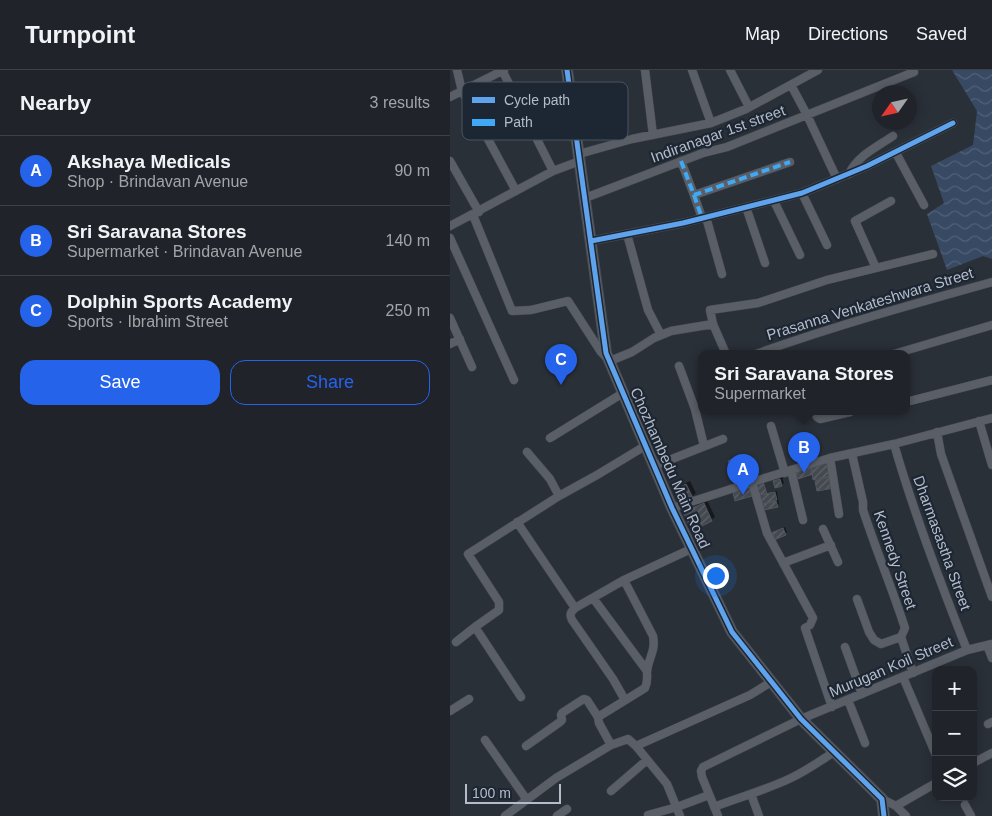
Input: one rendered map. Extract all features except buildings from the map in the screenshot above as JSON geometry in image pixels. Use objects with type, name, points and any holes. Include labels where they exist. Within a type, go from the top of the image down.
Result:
[{"type":"street","points":[[450,97],[462,91],[457,70]]},
{"type":"street","points":[[480,82],[503,70],[509,82]]},
{"type":"street","points":[[645,70],[653,135]]},
{"type":"street","points":[[692,70],[711,123]]},
{"type":"street","points":[[730,70],[749,107]]},
{"type":"street","points":[[450,226],[579,157],[653,135],[711,123],[749,107],[818,70]]},
{"type":"street","name":"Indiranagar 1st street","points":[[585,198],[703,153],[727,147],[914,72]]},
{"type":"street","points":[[791,85],[837,179]]},
{"type":"street","points":[[591,241],[704,218],[802,193],[896,153],[953,123]]},
{"type":"street","points":[[849,174],[854,163],[893,136]]},
{"type":"street","points":[[488,140],[516,191]]},
{"type":"street","points":[[538,140],[553,171]]},
{"type":"street","name":"Chozhambedu Main Road","points":[[577,140],[606,353],[672,508],[732,632],[800,719],[882,799]]},
{"type":"street","points":[[896,153],[924,205]]},
{"type":"street","points":[[450,161],[476,213],[512,311],[531,310],[568,301],[601,352],[610,361],[632,352],[671,330],[713,324]]},
{"type":"street","points":[[681,161],[704,218],[722,274]]},
{"type":"street","points":[[694,195],[790,162]]},
{"type":"street","points":[[802,193],[826,245]]},
{"type":"street","points":[[774,201],[800,255]]},
{"type":"street","points":[[876,268],[855,221],[891,201]]},
{"type":"street","points":[[746,207],[765,263]]},
{"type":"street","points":[[627,234],[648,310],[661,335]]},
{"type":"street","points":[[450,238],[514,380]]},
{"type":"street","points":[[724,350],[713,324],[710,310],[758,303],[827,280],[933,254]]},
{"type":"street","name":"Prasanna Venkateshwara Street","points":[[767,350],[819,332],[992,282]]},
{"type":"street","points":[[450,318],[472,367]]},
{"type":"street","points":[[908,350],[992,325]]},
{"type":"street","points":[[450,344],[460,339]]},
{"type":"street","points":[[679,366],[698,408]]},
{"type":"street","points":[[910,401],[992,380]]},
{"type":"street","points":[[550,438],[623,393]]},
{"type":"street","points":[[699,415],[704,446]]},
{"type":"street","points":[[816,415],[820,419],[837,415]]},
{"type":"street","points":[[672,508],[830,458],[894,444],[992,418]]},
{"type":"street","points":[[979,421],[992,465]]},
{"type":"street","points":[[771,426],[788,471],[803,520]]},
{"type":"street","points":[[936,432],[941,454],[992,597]]},
{"type":"street","points":[[654,466],[723,440]]},
{"type":"street","name":"Dharmasastha Street","points":[[894,444],[907,491],[967,650]]},
{"type":"street","points":[[456,642],[499,610],[500,602],[468,554],[559,496],[645,446]]},
{"type":"street","points":[[527,452],[550,479],[559,496]]},
{"type":"street","name":"Kennedy Street","points":[[852,454],[863,502],[863,510],[905,628],[901,637],[913,673]]},
{"type":"street","points":[[830,458],[839,514]]},
{"type":"street","points":[[752,482],[768,533],[813,618],[810,625],[805,628],[832,707]]},
{"type":"street","points":[[517,522],[575,608]]},
{"type":"street","points":[[823,529],[838,562]]},
{"type":"street","points":[[783,563],[831,545]]},
{"type":"street","points":[[625,700],[572,620],[570,613],[575,608],[624,580],[692,549]]},
{"type":"street","points":[[598,718],[645,688],[648,682],[647,671],[653,653],[653,636],[624,580]]},
{"type":"street","points":[[593,598],[647,671]]},
{"type":"street","points":[[857,600],[874,640],[881,644],[901,637]]},
{"type":"street","points":[[475,627],[521,697]]},
{"type":"street","points":[[990,644],[992,658]]},
{"type":"street","name":"Murugan Koil Street","points":[[709,795],[701,771],[702,768],[800,719],[967,650],[990,644]]},
{"type":"street","points":[[845,647],[862,694]]},
{"type":"street","points":[[940,662],[942,666]]},
{"type":"street","points":[[903,677],[932,746]]},
{"type":"street","points":[[636,746],[750,695],[771,682]]},
{"type":"street","points":[[450,711],[469,699]]},
{"type":"street","points":[[526,746],[560,722],[562,720],[562,713],[584,699],[598,718],[611,745]]},
{"type":"street","points":[[848,700],[865,744]]},
{"type":"street","points":[[505,816],[556,778],[611,745],[628,739],[667,784],[680,816]]},
{"type":"street","points":[[485,740],[527,800]]},
{"type":"street","points":[[714,807],[768,789],[793,777],[834,752]]},
{"type":"street","points":[[977,761],[992,753]]},
{"type":"street","points":[[610,791],[647,760]]},
{"type":"street","points":[[896,806],[932,785]]},
{"type":"street","points":[[751,794],[758,816]]},
{"type":"street","points":[[648,815],[709,795],[718,816]]},
{"type":"street","points":[[882,799],[896,806],[906,816]]},
{"type":"street","points":[[882,799],[884,816]]},
{"type":"street","points":[[965,805],[971,816]]},
{"type":"street","points":[[557,816],[567,809]]},
{"type":"water","points":[[952,70],[992,70],[992,259],[983,256],[947,270],[927,214],[944,203],[931,166],[973,145],[977,111]]},
{"type":"marked path","points":[[681,161],[694,195],[790,162]]},
{"type":"marked path","points":[[694,195],[702,218]]},
{"type":"cycle path","points":[[567,70],[569,82]]},
{"type":"cycle path","points":[[591,241],[683,223],[802,193],[867,166],[953,123]]},
{"type":"cycle path","points":[[577,140],[606,353],[672,508],[732,632],[801,719],[882,799],[884,816]]},
{"type":"place","name":"Dolphin Sports Academy","points":[[561,385]]},
{"type":"place","name":"Sri Saravana Stores","points":[[804,473]]},
{"type":"place","name":"Akshaya Medicals","points":[[743,495]]}]
